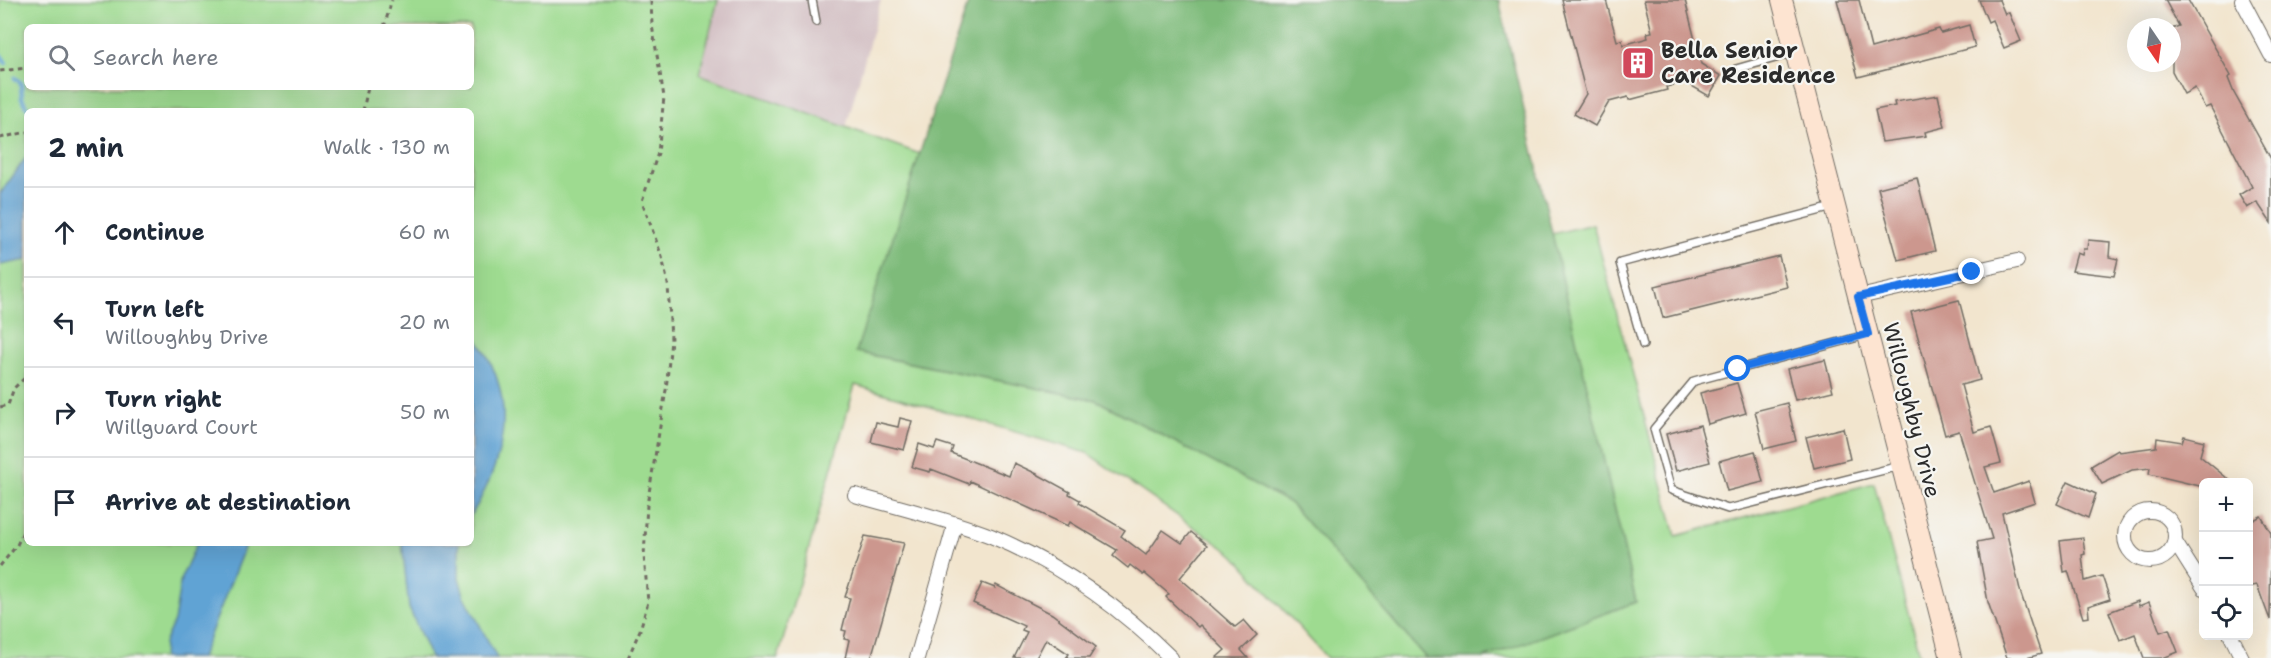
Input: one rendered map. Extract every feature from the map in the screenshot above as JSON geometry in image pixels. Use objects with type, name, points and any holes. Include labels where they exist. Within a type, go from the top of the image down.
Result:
[{"type":"street","name":"Willoughby Drive","points":[[1782,0],[1952,658]]},
{"type":"street","points":[[2242,0],[2271,55]]},
{"type":"street","points":[[1858,297],[2017,261]]},
{"type":"street","points":[[855,495],[955,524],[1025,552],[1076,580],[1130,619],[1171,658]]},
{"type":"street","points":[[917,658],[955,524]]},
{"type":"street","points":[[2175,542],[2203,586]]},
{"type":"street","points":[[2233,640],[2242,658]]},
{"type":"lane","points":[[812,0],[816,22]]},
{"type":"lane","points":[[1736,69],[1796,52]]},
{"type":"lane","points":[[1643,345],[1620,263],[1835,206]]},
{"type":"lane","points":[[1868,334],[1694,381],[1654,429],[1671,490],[1728,509],[1902,466]]},
{"type":"path","points":[[385,24],[392,0]]},
{"type":"path","points":[[628,658],[640,630],[648,602],[644,556],[647,505],[666,390],[671,340],[668,284],[662,257],[642,201],[658,153],[664,97],[652,25],[651,0]]},
{"type":"path","points":[[0,71],[24,68]]},
{"type":"path","points":[[364,108],[367,90]]},
{"type":"path","points":[[0,138],[24,133]]},
{"type":"path","points":[[0,407],[8,405],[14,388],[24,379]]},
{"type":"path","points":[[0,566],[17,544],[24,529]]},
{"type":"shaded area","points":[[718,0],[881,0],[846,127],[699,74]]},
{"type":"green space","points":[[0,0],[718,0],[699,74],[920,154],[864,354],[1096,400],[1290,503],[1426,658],[1327,658],[1234,555],[1087,453],[855,385],[778,658],[0,658]]},
{"type":"green space","points":[[969,0],[1499,0],[1636,602],[1483,658],[1426,658],[1290,503],[1096,400],[856,352]]},
{"type":"green space","points":[[1593,224],[1676,536],[1874,483],[1920,658],[1483,658],[1636,602],[1552,234]]},
{"type":"water","points":[[24,160],[24,261],[0,265],[0,194]]},
{"type":"water","points":[[474,336],[497,377],[502,400],[503,423],[500,446],[494,469],[474,510]]},
{"type":"water","points":[[196,546],[245,546],[201,658],[163,658],[164,643],[174,621],[181,578]]},
{"type":"water","points":[[402,546],[459,546],[459,578],[464,595],[497,658],[431,658],[409,608]]},
{"type":"building","name":"Bella Senior Care Residence","points":[[1562,0],[1606,0],[1617,41],[1622,40],[1623,45],[1648,38],[1647,33],[1652,32],[1644,0],[1685,0],[1701,64],[1721,76],[1709,96],[1685,82],[1666,87],[1667,90],[1629,100],[1628,97],[1609,102],[1595,126],[1574,114],[1586,94]]},
{"type":"building","points":[[1837,0],[1859,0],[1871,48],[1939,29],[1941,33],[1969,25],[1975,47],[1858,77]]},
{"type":"building","points":[[1979,0],[1999,0],[2005,14],[2009,13],[2021,41],[2004,48],[1992,20],[1988,22]]},
{"type":"building","points":[[2165,0],[2188,0],[2231,76],[2228,78],[2234,93],[2271,159],[2271,223],[2257,202],[2247,208],[2239,195],[2252,187],[2210,106],[2205,108],[2195,88],[2184,94],[2173,72],[2181,72],[2181,18],[2175,18]]},
{"type":"building","points":[[1938,95],[1945,127],[1925,132],[1926,136],[1882,142],[1875,110],[1895,106],[1894,102]]},
{"type":"building","points":[[1917,178],[1935,251],[1898,260],[1878,188]]},
{"type":"building","points":[[2088,240],[2110,242],[2109,257],[2118,259],[2114,276],[2072,271],[2077,253],[2082,255],[2083,249],[2087,249]]},
{"type":"building","points":[[1779,256],[1787,287],[1663,318],[1655,286]]},
{"type":"building","points":[[1959,300],[1980,380],[1961,385],[1974,432],[1991,427],[2001,463],[1985,467],[1994,493],[2029,481],[2035,502],[2002,513],[2021,594],[2041,654],[2027,658],[2007,658],[1988,602],[1977,542],[1992,539],[1959,431],[1945,435],[1911,312]]},
{"type":"building","points":[[1825,360],[1833,391],[1795,400],[1787,369]]},
{"type":"building","points":[[1737,383],[1746,413],[1708,424],[1700,393]]},
{"type":"building","points":[[1787,403],[1796,441],[1764,449],[1755,411]]},
{"type":"building","points":[[900,418],[912,421],[904,450],[871,442],[876,422],[898,427]]},
{"type":"building","points":[[1700,425],[1710,462],[1676,471],[1666,434]]},
{"type":"building","points":[[1843,428],[1850,459],[1814,468],[1806,437]]},
{"type":"building","points":[[2184,436],[2204,441],[2200,456],[2227,478],[2199,478],[2199,486],[2149,474],[2150,468],[2132,470],[2102,484],[2091,466],[2118,450],[2119,452],[2156,447],[2157,438],[2182,442]]},
{"type":"building","points":[[937,442],[953,447],[951,453],[1009,476],[1014,463],[1037,474],[1070,492],[1069,494],[1080,500],[1079,503],[1125,530],[1121,536],[1146,555],[1163,530],[1182,543],[1191,532],[1207,545],[1180,578],[1235,627],[1244,620],[1257,635],[1241,650],[1248,658],[1216,658],[1225,650],[1200,625],[1198,627],[1166,597],[1169,594],[1144,573],[1143,575],[1130,565],[1128,568],[1113,556],[1117,550],[1070,522],[1068,526],[970,481],[969,484],[931,469],[930,472],[912,467],[919,444],[934,449]]},
{"type":"building","points":[[1755,451],[1763,482],[1727,491],[1719,461]]},
{"type":"building","points":[[2068,481],[2096,494],[2088,518],[2057,504]]},
{"type":"building","points":[[2261,516],[2271,533],[2270,620],[2257,585],[2253,586],[2253,520]]},
{"type":"building","points":[[865,536],[904,543],[871,658],[845,658],[849,640],[844,639],[846,631],[842,630],[850,598],[845,597]]},
{"type":"building","points":[[2083,538],[2085,581],[2102,576],[2110,599],[2088,606],[2089,617],[2083,618],[2068,571],[2064,572],[2060,541]]},
{"type":"building","points":[[982,583],[995,588],[996,585],[1052,614],[1096,647],[1089,658],[1066,658],[1069,654],[1046,639],[1036,658],[1014,658],[1027,632],[1022,630],[1024,626],[973,603]]},
{"type":"building","points":[[2138,601],[2139,606],[2149,602],[2160,632],[2169,629],[2178,652],[2163,658],[2144,658],[2135,634],[2120,640],[2109,612]]},
{"type":"waterway","points":[[0,54],[6,63]]},
{"type":"waterway","points":[[15,78],[21,83],[22,98],[27,108]]},
{"type":"place","name":"Bella Senior Care Residence","points":[[1638,63]]},
{"type":"route","points":[[1738,369],[1868,334],[1858,297],[1972,272]]}]
